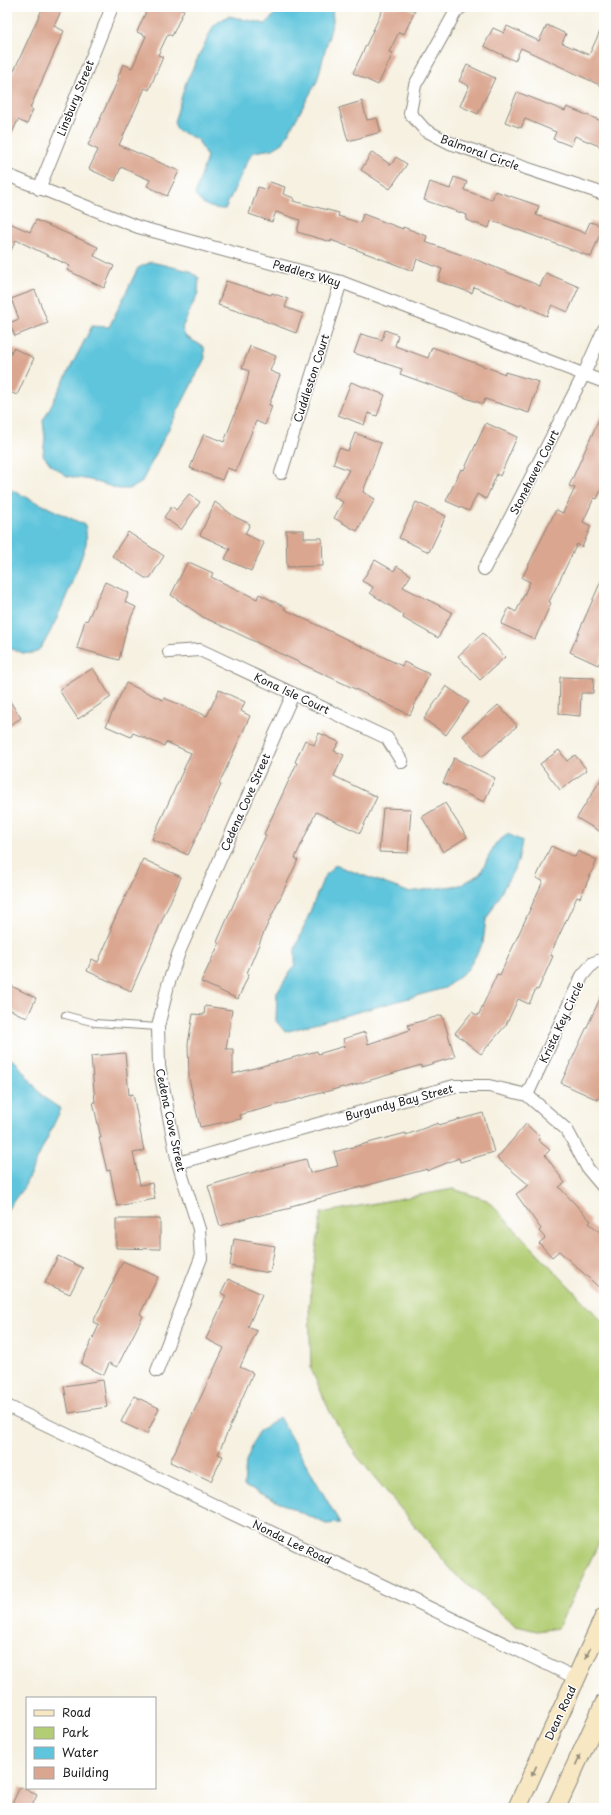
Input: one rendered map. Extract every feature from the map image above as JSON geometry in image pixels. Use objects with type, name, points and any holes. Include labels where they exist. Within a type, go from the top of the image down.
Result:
[{"type":"main road","name":"Dean Road","points":[[517,1808],[604,1617]]},
{"type":"main road","points":[[556,1808],[604,1704]]},
{"type":"street","name":"Linsbury Street","points":[[38,189],[112,7]]},
{"type":"street","name":"Balmoral Circle","points":[[462,7],[456,11],[415,85],[410,113],[425,130],[450,143],[604,194]]},
{"type":"street","name":"Peddlers Way","points":[[7,175],[38,189],[138,227],[341,282],[604,382]]},
{"type":"street","name":"Cuddleston Court","points":[[281,473],[341,282]]},
{"type":"street","name":"Stonehaven Court","points":[[484,569],[584,374],[604,329]]},
{"type":"street","name":"Kona Isle Court","points":[[169,652],[200,650],[387,738],[402,762]]},
{"type":"street","name":"Cedena Cove Street","points":[[157,1370],[201,1258],[199,1229],[178,1163],[159,1066],[158,1026],[168,985],[179,952],[293,694]]},
{"type":"street","name":"Krista Key Circle","points":[[527,1095],[582,976],[593,963],[604,959]]},
{"type":"street","name":"Burgundy Bay Street","points":[[178,1163],[454,1086],[489,1086],[527,1095],[567,1130],[588,1169],[604,1188]]},
{"type":"street","name":"Nonda Lee Road","points":[[7,1406],[576,1678]]},
{"type":"lane","points":[[64,1015],[96,1023],[158,1026]]},
{"type":"green space","points":[[453,1189],[487,1200],[604,1323],[604,1532],[558,1628],[537,1631],[516,1626],[456,1575],[356,1455],[330,1412],[311,1369],[309,1305],[321,1213]]},
{"type":"water","points":[[281,7],[332,7],[333,21],[317,81],[283,143],[273,149],[254,152],[248,160],[225,209],[212,207],[201,202],[195,195],[207,157],[198,140],[177,130],[174,122],[186,82],[214,25],[228,16],[266,24]]},
{"type":"water","points":[[151,262],[190,271],[199,278],[198,293],[182,328],[185,336],[204,347],[205,358],[141,483],[130,489],[119,489],[90,480],[67,476],[52,466],[43,455],[45,438],[43,421],[92,326],[109,327],[138,268]]},
{"type":"water","points":[[7,488],[85,525],[86,544],[64,602],[49,635],[42,646],[36,652],[32,653],[21,652],[7,647]]},
{"type":"water","points":[[508,834],[522,841],[518,862],[486,920],[483,943],[468,969],[445,988],[285,1032],[276,1021],[277,993],[295,964],[295,949],[324,877],[335,865],[408,892],[461,885],[480,874],[495,844]]},
{"type":"water","points":[[7,1057],[16,1062],[43,1097],[61,1109],[24,1187],[7,1210]]},
{"type":"water","points":[[279,1417],[340,1523],[326,1524],[244,1486],[246,1461],[258,1432]]},
{"type":"building","points":[[43,7],[63,7],[54,26],[64,31],[30,108],[33,110],[27,124],[18,120],[7,144],[7,86]]},
{"type":"building","points":[[148,7],[178,7],[184,10],[172,36],[168,34],[158,55],[163,57],[149,90],[145,88],[119,145],[179,171],[167,196],[147,186],[150,180],[121,167],[115,181],[89,169],[98,150],[88,145],[119,78],[118,77],[123,64],[132,68],[146,36],[137,32]]},
{"type":"building","points":[[384,7],[406,7],[415,11],[404,34],[399,32],[389,52],[393,53],[378,85],[353,73]]},
{"type":"building","points":[[604,23],[604,87],[521,48],[515,61],[484,46],[493,28],[504,33],[507,26],[539,41],[547,25],[566,34],[562,43],[589,55]]},
{"type":"building","points":[[467,65],[495,78],[478,114],[460,106],[469,86],[459,81]]},
{"type":"building","points":[[517,92],[565,111],[567,107],[604,122],[604,148],[575,136],[571,146],[553,139],[556,132],[525,119],[521,128],[505,122]]},
{"type":"building","points":[[362,101],[367,120],[377,118],[381,132],[348,141],[339,108]]},
{"type":"building","points":[[372,152],[391,165],[396,157],[407,164],[390,189],[361,170]]},
{"type":"building","points":[[454,177],[467,182],[464,190],[492,200],[495,191],[539,206],[536,215],[585,233],[590,222],[603,226],[591,257],[502,224],[491,221],[489,228],[466,220],[467,215],[424,200],[430,182],[450,189]]},
{"type":"building","points":[[270,182],[285,187],[283,194],[294,198],[293,201],[339,213],[338,216],[360,223],[363,214],[403,229],[403,227],[427,236],[425,242],[482,262],[540,286],[546,273],[579,287],[568,312],[552,305],[547,316],[521,304],[520,306],[474,287],[472,293],[438,281],[442,269],[417,259],[413,271],[331,240],[331,242],[297,232],[300,220],[276,212],[272,222],[249,214],[258,187],[267,190]]},
{"type":"building","points":[[36,220],[98,247],[94,256],[114,266],[104,288],[67,270],[70,266],[16,240],[7,259],[7,222],[30,232]]},
{"type":"building","points":[[226,281],[271,295],[272,293],[288,299],[285,307],[303,314],[296,333],[262,319],[218,305]]},
{"type":"building","points":[[35,290],[48,323],[15,336],[9,323],[19,319],[11,299]]},
{"type":"building","points":[[385,330],[398,335],[395,346],[428,358],[432,347],[505,374],[505,372],[539,382],[529,413],[485,399],[483,404],[400,374],[402,369],[354,353],[361,334],[382,340]]},
{"type":"building","points":[[250,346],[276,356],[270,371],[280,375],[269,405],[272,406],[265,425],[256,421],[236,471],[227,468],[222,480],[190,468],[204,434],[224,442],[247,382],[249,371],[242,368]]},
{"type":"building","points":[[13,348],[34,358],[17,395],[7,391],[7,362]]},
{"type":"building","points":[[351,382],[385,395],[377,416],[368,413],[364,425],[338,415]]},
{"type":"building","points":[[604,408],[604,483],[597,499],[594,498],[583,522],[591,526],[582,547],[577,544],[549,602],[551,603],[535,639],[501,624],[509,608],[516,612],[530,582],[522,578],[556,510],[563,513],[575,488],[569,486]]},
{"type":"building","points":[[486,423],[517,437],[500,476],[497,474],[486,499],[477,494],[469,511],[446,501],[461,469],[464,470]]},
{"type":"building","points":[[355,433],[381,443],[363,492],[375,499],[357,531],[334,518],[343,502],[334,497],[349,470],[333,464],[339,448],[348,451]]},
{"type":"building","points":[[189,494],[200,502],[181,530],[164,517],[172,506],[176,510]]},
{"type":"building","points":[[215,502],[235,517],[250,524],[245,534],[264,543],[251,571],[225,559],[230,549],[200,535]]},
{"type":"building","points":[[416,502],[446,516],[429,552],[399,538]]},
{"type":"building","points":[[286,530],[304,530],[304,538],[322,538],[323,566],[287,567]]},
{"type":"building","points":[[128,532],[164,556],[150,578],[145,578],[112,556]]},
{"type":"building","points":[[375,560],[394,571],[397,566],[411,575],[403,587],[452,612],[438,638],[403,618],[404,615],[370,593],[373,587],[362,581]]},
{"type":"building","points":[[187,563],[191,563],[213,573],[211,577],[257,599],[259,594],[285,607],[284,609],[402,666],[404,662],[429,674],[410,715],[203,617],[171,595]]},
{"type":"building","points":[[604,574],[604,653],[598,665],[570,652]]},
{"type":"building","points":[[105,582],[129,593],[125,602],[136,607],[127,626],[119,660],[77,648],[85,620],[87,621]]},
{"type":"building","points":[[483,633],[505,657],[480,680],[458,656]]},
{"type":"building","points":[[93,668],[111,697],[78,719],[59,690]]},
{"type":"building","points":[[560,677],[594,678],[593,693],[581,693],[580,716],[559,714]]},
{"type":"building","points":[[126,683],[163,700],[164,698],[207,716],[219,690],[245,702],[241,711],[250,716],[219,784],[221,785],[188,855],[152,839],[191,753],[166,742],[164,746],[133,733],[131,737],[106,726]]},
{"type":"building","points":[[446,686],[469,702],[446,735],[424,719]]},
{"type":"building","points":[[7,697],[21,718],[7,727]]},
{"type":"building","points":[[498,705],[517,726],[482,757],[463,736]]},
{"type":"building","points":[[319,733],[339,742],[334,751],[344,755],[334,776],[377,797],[360,833],[316,812],[295,858],[298,860],[264,932],[247,973],[249,974],[238,999],[201,982],[219,944],[217,942],[234,903],[266,835],[264,834],[297,763],[295,762],[305,740],[314,745]]},
{"type":"building","points":[[559,750],[567,761],[575,755],[587,770],[560,790],[540,764]]},
{"type":"building","points":[[454,758],[495,778],[484,802],[443,783]]},
{"type":"building","points":[[604,774],[604,834],[577,818]]},
{"type":"building","points":[[445,803],[467,837],[443,852],[422,817]]},
{"type":"building","points":[[383,808],[411,809],[408,853],[379,852]]},
{"type":"building","points":[[551,846],[575,857],[578,851],[597,860],[580,898],[577,897],[550,955],[553,956],[538,990],[536,989],[529,1004],[518,999],[506,1025],[481,1054],[455,1033],[472,1012],[478,1016],[497,974],[500,975],[543,881],[536,878]]},
{"type":"building","points":[[143,859],[181,877],[131,991],[87,971],[92,959],[98,962],[112,930],[110,929]]},
{"type":"building","points":[[7,984],[36,998],[27,1018],[7,1008]]},
{"type":"building","points":[[604,990],[604,1087],[598,1100],[561,1083]]},
{"type":"building","points":[[205,1006],[232,1010],[226,1049],[233,1049],[233,1074],[317,1051],[318,1054],[345,1046],[343,1039],[365,1032],[368,1044],[410,1030],[408,1025],[442,1015],[455,1057],[240,1115],[241,1119],[200,1127],[189,1078],[188,1044],[193,1014],[204,1015]]},
{"type":"building","points":[[125,1053],[129,1095],[133,1094],[144,1151],[133,1153],[140,1185],[152,1183],[155,1199],[117,1206],[110,1170],[107,1171],[99,1138],[101,1138],[93,1102],[95,1102],[91,1056]]},
{"type":"building","points":[[483,1113],[494,1152],[460,1162],[459,1158],[427,1171],[427,1169],[291,1206],[291,1208],[257,1215],[220,1226],[208,1186],[247,1174],[306,1159],[310,1173],[338,1166],[334,1152],[406,1133],[406,1135],[438,1123],[439,1125]]},
{"type":"building","points":[[526,1124],[540,1137],[538,1140],[550,1150],[545,1155],[565,1183],[559,1187],[591,1221],[589,1223],[604,1236],[604,1292],[559,1251],[552,1257],[539,1243],[545,1238],[539,1231],[541,1229],[516,1194],[529,1185],[497,1158]]},
{"type":"building","points":[[116,1219],[160,1219],[160,1249],[116,1248]]},
{"type":"building","points":[[234,1239],[275,1246],[270,1273],[230,1266]]},
{"type":"building","points":[[58,1256],[83,1268],[70,1294],[45,1283]]},
{"type":"building","points":[[123,1261],[158,1277],[140,1314],[143,1316],[117,1367],[109,1363],[104,1375],[81,1364],[99,1325],[93,1322]]},
{"type":"building","points":[[228,1279],[262,1294],[248,1327],[257,1331],[240,1367],[253,1373],[218,1454],[223,1456],[211,1481],[170,1462],[224,1348],[206,1339],[226,1296],[221,1293]]},
{"type":"building","points":[[103,1380],[107,1407],[69,1413],[64,1386]]},
{"type":"building","points":[[134,1396],[159,1408],[147,1434],[121,1422]]},
{"type":"building","points":[[20,1787],[37,1795],[31,1808],[10,1808]]}]
